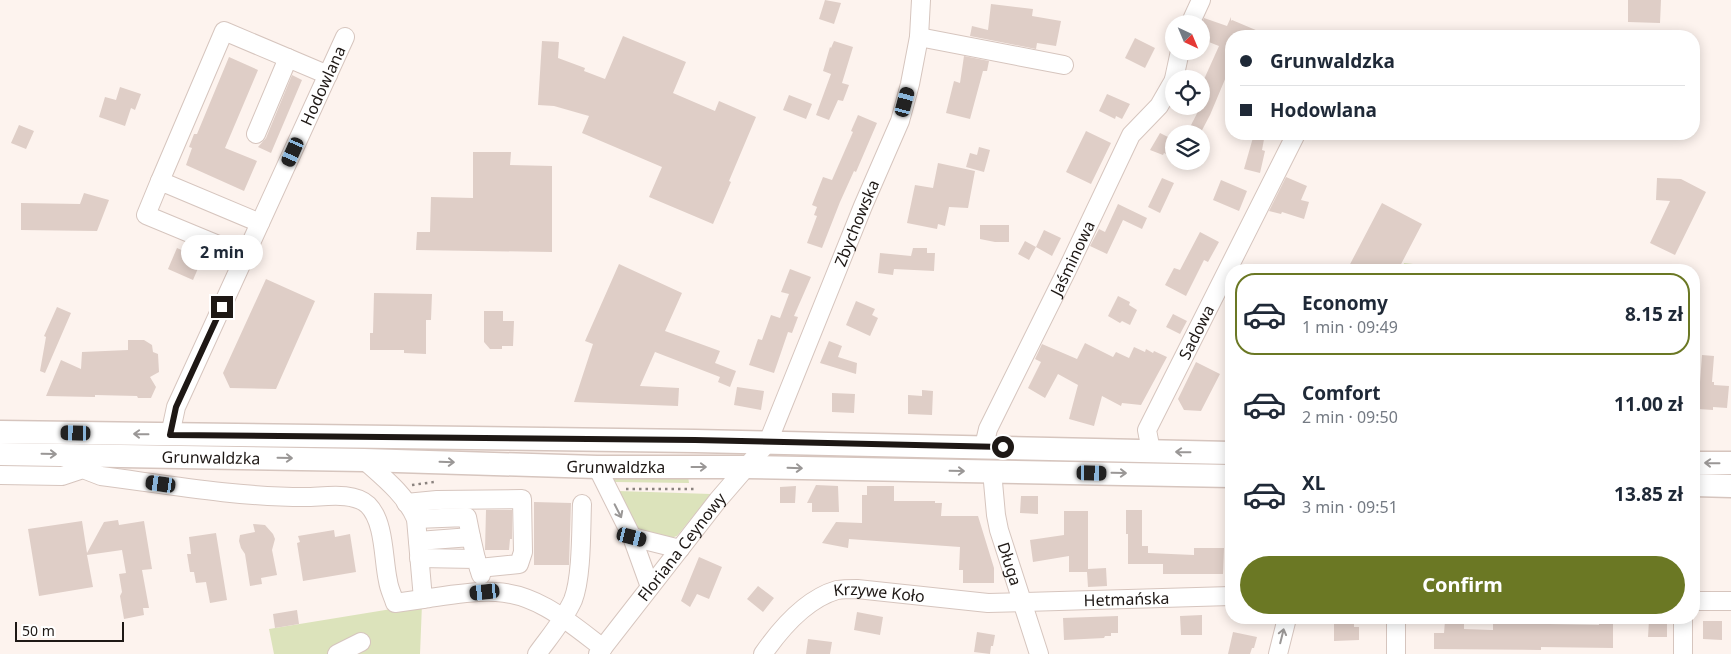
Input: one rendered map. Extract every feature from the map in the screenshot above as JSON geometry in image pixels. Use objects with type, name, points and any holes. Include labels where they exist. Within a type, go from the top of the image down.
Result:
[{"type":"main road","name":"Grunwaldzka","points":[[0,432],[768,442],[1225,453]]},
{"type":"main road","name":"Grunwaldzka","points":[[0,454],[83,462],[364,460],[598,467],[746,467],[1225,476]]},
{"type":"main road","points":[[1700,462],[1731,463]]},
{"type":"main road","points":[[1700,485],[1731,486]]},
{"type":"street","name":"Zbychowska","points":[[768,442],[863,206],[900,120],[910,84],[919,37],[921,0]]},
{"type":"street","points":[[1194,15],[1201,0]]},
{"type":"street","points":[[245,256],[146,214],[224,31],[328,75]]},
{"type":"street","name":"Hodowlana","points":[[170,435],[176,407],[345,37]]},
{"type":"street","points":[[919,37],[1064,65]]},
{"type":"street","points":[[256,134],[288,58]]},
{"type":"street","name":"Jaśminowa","points":[[984,446],[988,428],[1067,270],[1131,135],[1159,106],[1165,95]]},
{"type":"street","name":"Sadowa","points":[[1231,264],[1293,140]]},
{"type":"street","points":[[160,181],[260,223]]},
{"type":"street","name":"Sadowa","points":[[1151,451],[1147,430],[1225,275]]},
{"type":"street","name":"Floriana Ceynowy","points":[[600,651],[768,442]]},
{"type":"street","points":[[364,460],[392,486],[413,511],[416,519],[423,599]]},
{"type":"street","points":[[0,475],[62,476],[83,462],[101,476],[220,492],[278,497],[347,497],[359,500],[368,505],[379,521],[388,583],[395,603],[485,592],[522,596],[544,605],[564,619],[600,651]]},
{"type":"street","points":[[598,467],[607,489],[632,537],[650,587]]},
{"type":"street","name":"Długa","points":[[992,471],[999,530],[1039,654]]},
{"type":"street","points":[[406,504],[522,499],[523,552],[519,564],[478,564],[418,549]]},
{"type":"street","points":[[467,500],[467,518],[485,592]]},
{"type":"street","points":[[537,654],[564,619],[574,597],[579,568],[582,504]]},
{"type":"street","points":[[416,519],[467,518]]},
{"type":"street","points":[[418,549],[471,536]]},
{"type":"street","points":[[632,537],[680,550]]},
{"type":"street","name":"Krzywe Koło","points":[[763,654],[791,619],[815,600],[838,590],[857,589],[988,603],[1022,602]]},
{"type":"street","name":"Hetmańska","points":[[1022,602],[1225,596]]},
{"type":"street","points":[[1700,601],[1731,601]]},
{"type":"street","points":[[1278,654],[1286,624]]},
{"type":"street","points":[[1396,624],[1396,654]]},
{"type":"street","points":[[1682,654],[1683,624]]},
{"type":"street","points":[[337,654],[361,642]]},
{"type":"path","points":[[607,489],[695,489]]},
{"type":"green space","points":[[688,476],[689,483],[615,482],[613,480],[614,477]]},
{"type":"green space","points":[[618,491],[711,494],[677,536],[665,540],[635,531]]},
{"type":"green space","points":[[422,604],[420,654],[274,654],[269,629]]},
{"type":"building","points":[[825,0],[841,3],[834,24],[819,19]]},
{"type":"building","points":[[1628,0],[1661,0],[1660,23],[1628,22]]},
{"type":"building","points":[[991,4],[1033,9],[1032,16],[1061,21],[1056,46],[1037,43],[1036,49],[970,36],[972,26],[988,30]]},
{"type":"building","points":[[1231,17],[1231,21],[1256,30],[1225,30],[1225,79],[1210,115],[1210,70],[1208,70],[1219,46],[1210,42],[1210,20],[1227,26]]},
{"type":"building","points":[[623,36],[686,62],[673,93],[715,111],[719,101],[756,117],[713,224],[649,197],[662,167],[582,133],[589,116],[554,106],[538,105],[542,41],[559,42],[558,58],[585,68],[584,71],[605,79]]},
{"type":"building","points":[[1135,38],[1155,48],[1145,68],[1125,58]]},
{"type":"building","points":[[834,41],[853,47],[842,83],[849,85],[843,101],[838,100],[829,120],[816,115],[831,74],[823,71],[830,47]]},
{"type":"building","points":[[964,56],[989,61],[987,71],[983,71],[970,119],[946,113],[954,81],[960,83]]},
{"type":"building","points":[[229,57],[258,70],[225,148],[257,161],[244,191],[186,165],[192,148],[189,147],[194,134],[197,134]]},
{"type":"building","points":[[292,75],[302,80],[271,153],[258,147],[266,138]]},
{"type":"building","points":[[120,87],[141,94],[135,110],[131,108],[125,126],[99,117],[105,97],[116,100]]},
{"type":"building","points":[[1107,94],[1130,104],[1122,119],[1116,116],[1115,119],[1099,111]]},
{"type":"building","points":[[789,95],[812,104],[806,119],[783,110]]},
{"type":"building","points":[[858,115],[877,123],[856,172],[854,171],[840,202],[822,248],[807,243],[817,216],[814,215],[817,207],[812,205],[823,177],[832,180],[853,132],[851,131]]},
{"type":"building","points":[[1196,115],[1210,115],[1205,125],[1191,125]]},
{"type":"building","points":[[19,125],[34,131],[26,149],[11,143]]},
{"type":"building","points":[[1086,131],[1111,143],[1091,184],[1066,172]]},
{"type":"building","points":[[1160,133],[1165,136],[1165,153],[1163,155],[1150,150]]},
{"type":"building","points":[[1252,140],[1264,140],[1262,150],[1265,151],[1260,173],[1244,169]]},
{"type":"building","points":[[979,147],[990,150],[984,172],[966,167],[970,153],[977,155]]},
{"type":"building","points":[[473,152],[511,152],[510,165],[552,166],[552,252],[416,250],[417,232],[430,232],[431,197],[473,198]]},
{"type":"building","points":[[938,163],[975,171],[968,208],[949,207],[945,226],[938,224],[937,229],[907,223],[915,185],[933,188]]},
{"type":"building","points":[[1286,177],[1307,186],[1301,200],[1309,202],[1304,219],[1282,212],[1281,214],[1269,211]]},
{"type":"building","points":[[1162,178],[1174,183],[1160,213],[1148,207]]},
{"type":"building","points":[[1657,178],[1681,179],[1706,192],[1675,255],[1650,243],[1670,201],[1656,200]]},
{"type":"building","points":[[1221,180],[1247,191],[1239,211],[1213,200]]},
{"type":"building","points":[[84,193],[109,200],[97,231],[21,230],[21,203],[80,204]]},
{"type":"building","points":[[1382,203],[1422,224],[1401,264],[1350,264]]},
{"type":"building","points":[[1118,204],[1147,218],[1142,229],[1123,220],[1107,254],[1090,246],[1099,229],[1105,232]]},
{"type":"building","points":[[980,225],[1009,225],[1009,242],[980,239]]},
{"type":"building","points":[[1044,230],[1061,238],[1052,256],[1036,247]]},
{"type":"building","points":[[1200,232],[1219,242],[1208,262],[1204,260],[1186,296],[1165,285],[1174,268],[1180,270]]},
{"type":"building","points":[[1025,241],[1036,247],[1029,260],[1018,254]]},
{"type":"building","points":[[177,248],[202,259],[193,280],[168,269]]},
{"type":"building","points":[[913,248],[927,248],[927,253],[935,253],[934,271],[894,269],[893,275],[878,273],[880,253],[911,256]]},
{"type":"building","points":[[619,264],[682,293],[665,331],[720,351],[715,363],[736,371],[730,387],[718,382],[720,377],[655,352],[640,386],[679,388],[678,406],[574,402],[593,344],[585,341]]},
{"type":"building","points":[[790,269],[811,277],[794,316],[798,317],[792,333],[788,332],[774,373],[749,365],[758,339],[762,340],[771,315],[780,318],[789,294],[781,292]]},
{"type":"building","points":[[266,279],[315,301],[276,389],[230,388],[223,373]]},
{"type":"building","points":[[374,293],[432,294],[431,320],[426,320],[426,354],[404,353],[404,350],[370,350],[370,333],[373,333]]},
{"type":"building","points":[[1118,296],[1130,302],[1129,305],[1137,310],[1130,325],[1122,321],[1120,323],[1108,316]]},
{"type":"building","points":[[856,301],[875,309],[872,315],[878,318],[870,336],[846,325]]},
{"type":"building","points":[[57,307],[71,313],[45,373],[40,371],[46,337],[44,336]]},
{"type":"building","points":[[484,311],[503,311],[503,321],[514,321],[513,346],[502,346],[502,349],[490,349],[484,342]]},
{"type":"building","points":[[1173,314],[1187,321],[1180,334],[1166,327]]},
{"type":"building","points":[[128,340],[144,340],[152,345],[153,352],[158,354],[159,372],[150,377],[156,387],[151,398],[95,395],[95,397],[46,396],[61,360],[81,369],[82,352],[128,350]]},
{"type":"building","points":[[829,341],[842,346],[838,357],[857,363],[856,374],[820,363]]},
{"type":"building","points":[[1085,343],[1113,357],[1116,352],[1129,358],[1134,347],[1145,352],[1146,349],[1153,353],[1154,351],[1167,357],[1141,405],[1122,403],[1121,406],[1102,396],[1094,426],[1069,419],[1078,385],[1058,374],[1045,398],[1028,388],[1041,362],[1035,359],[1042,344],[1077,359]]},
{"type":"building","points":[[1702,355],[1714,356],[1712,382],[1714,382],[1714,385],[1729,386],[1727,408],[1713,407],[1713,410],[1700,409]]},
{"type":"building","points":[[1196,362],[1220,374],[1201,411],[1184,410],[1178,399]]},
{"type":"building","points":[[737,387],[764,391],[761,410],[734,405]]},
{"type":"building","points":[[922,390],[933,391],[932,415],[908,414],[908,395],[922,396]]},
{"type":"building","points":[[832,393],[855,394],[854,413],[832,412]]},
{"type":"building","points":[[816,485],[838,486],[839,512],[812,512],[812,503],[807,503]]},
{"type":"building","points":[[796,486],[795,503],[780,503],[780,487]]},
{"type":"building","points":[[867,486],[894,486],[894,501],[935,501],[935,503],[942,503],[941,516],[978,516],[994,568],[994,583],[963,583],[963,570],[959,570],[960,547],[849,539],[848,548],[822,543],[836,522],[862,523],[862,495],[867,495]]},
{"type":"building","points":[[1021,496],[1038,496],[1038,514],[1020,513]]},
{"type":"building","points":[[534,502],[571,503],[569,565],[534,565]]},
{"type":"building","points":[[486,510],[512,510],[512,539],[510,539],[509,550],[485,550]]},
{"type":"building","points":[[1126,510],[1142,510],[1142,546],[1148,546],[1148,553],[1194,555],[1194,548],[1224,548],[1223,574],[1163,574],[1163,564],[1128,564]]},
{"type":"building","points":[[1064,511],[1088,511],[1088,569],[1106,568],[1107,586],[1088,587],[1087,572],[1069,572],[1069,556],[1033,562],[1030,540],[1064,535]]},
{"type":"building","points":[[118,520],[119,525],[144,521],[152,569],[142,570],[149,608],[143,608],[144,615],[124,619],[119,574],[126,573],[122,550],[87,555],[93,587],[39,596],[28,529],[82,521],[87,553],[104,522]]},
{"type":"building","points":[[253,524],[265,525],[273,534],[275,539],[272,550],[277,575],[261,578],[262,584],[250,586],[245,554],[239,541],[240,535],[255,532]]},
{"type":"building","points":[[334,530],[335,537],[350,534],[356,572],[303,581],[297,543],[300,542],[298,536]]},
{"type":"building","points":[[216,533],[227,600],[210,603],[206,582],[196,583],[194,572],[190,572],[187,554],[191,554],[189,537]]},
{"type":"building","points":[[699,557],[722,567],[709,599],[697,594],[690,607],[681,601]]},
{"type":"building","points":[[758,586],[774,598],[763,612],[747,599]]},
{"type":"building","points":[[297,610],[299,624],[275,628],[273,614]]},
{"type":"building","points":[[857,612],[883,617],[880,635],[854,630]]},
{"type":"building","points":[[1202,615],[1202,635],[1181,635],[1180,616]]},
{"type":"building","points":[[1118,616],[1118,633],[1111,633],[1111,636],[1105,636],[1104,638],[1064,640],[1063,618]]},
{"type":"building","points":[[1703,621],[1722,621],[1722,640],[1703,639]]},
{"type":"building","points":[[1334,624],[1354,624],[1354,627],[1359,627],[1359,640],[1334,641]]},
{"type":"building","points":[[1445,624],[1464,624],[1464,629],[1493,630],[1493,624],[1613,624],[1613,648],[1541,647],[1541,650],[1434,649],[1434,633],[1444,633]]},
{"type":"building","points":[[1649,624],[1667,624],[1667,637],[1648,637]]},
{"type":"building","points":[[977,632],[995,635],[990,654],[974,652]]},
{"type":"building","points":[[1233,632],[1257,637],[1250,654],[1228,654]]},
{"type":"building","points":[[808,639],[832,642],[830,654],[806,654]]},
{"type":"route","points":[[222,307],[176,407],[170,435],[695,440],[1003,447]]}]
